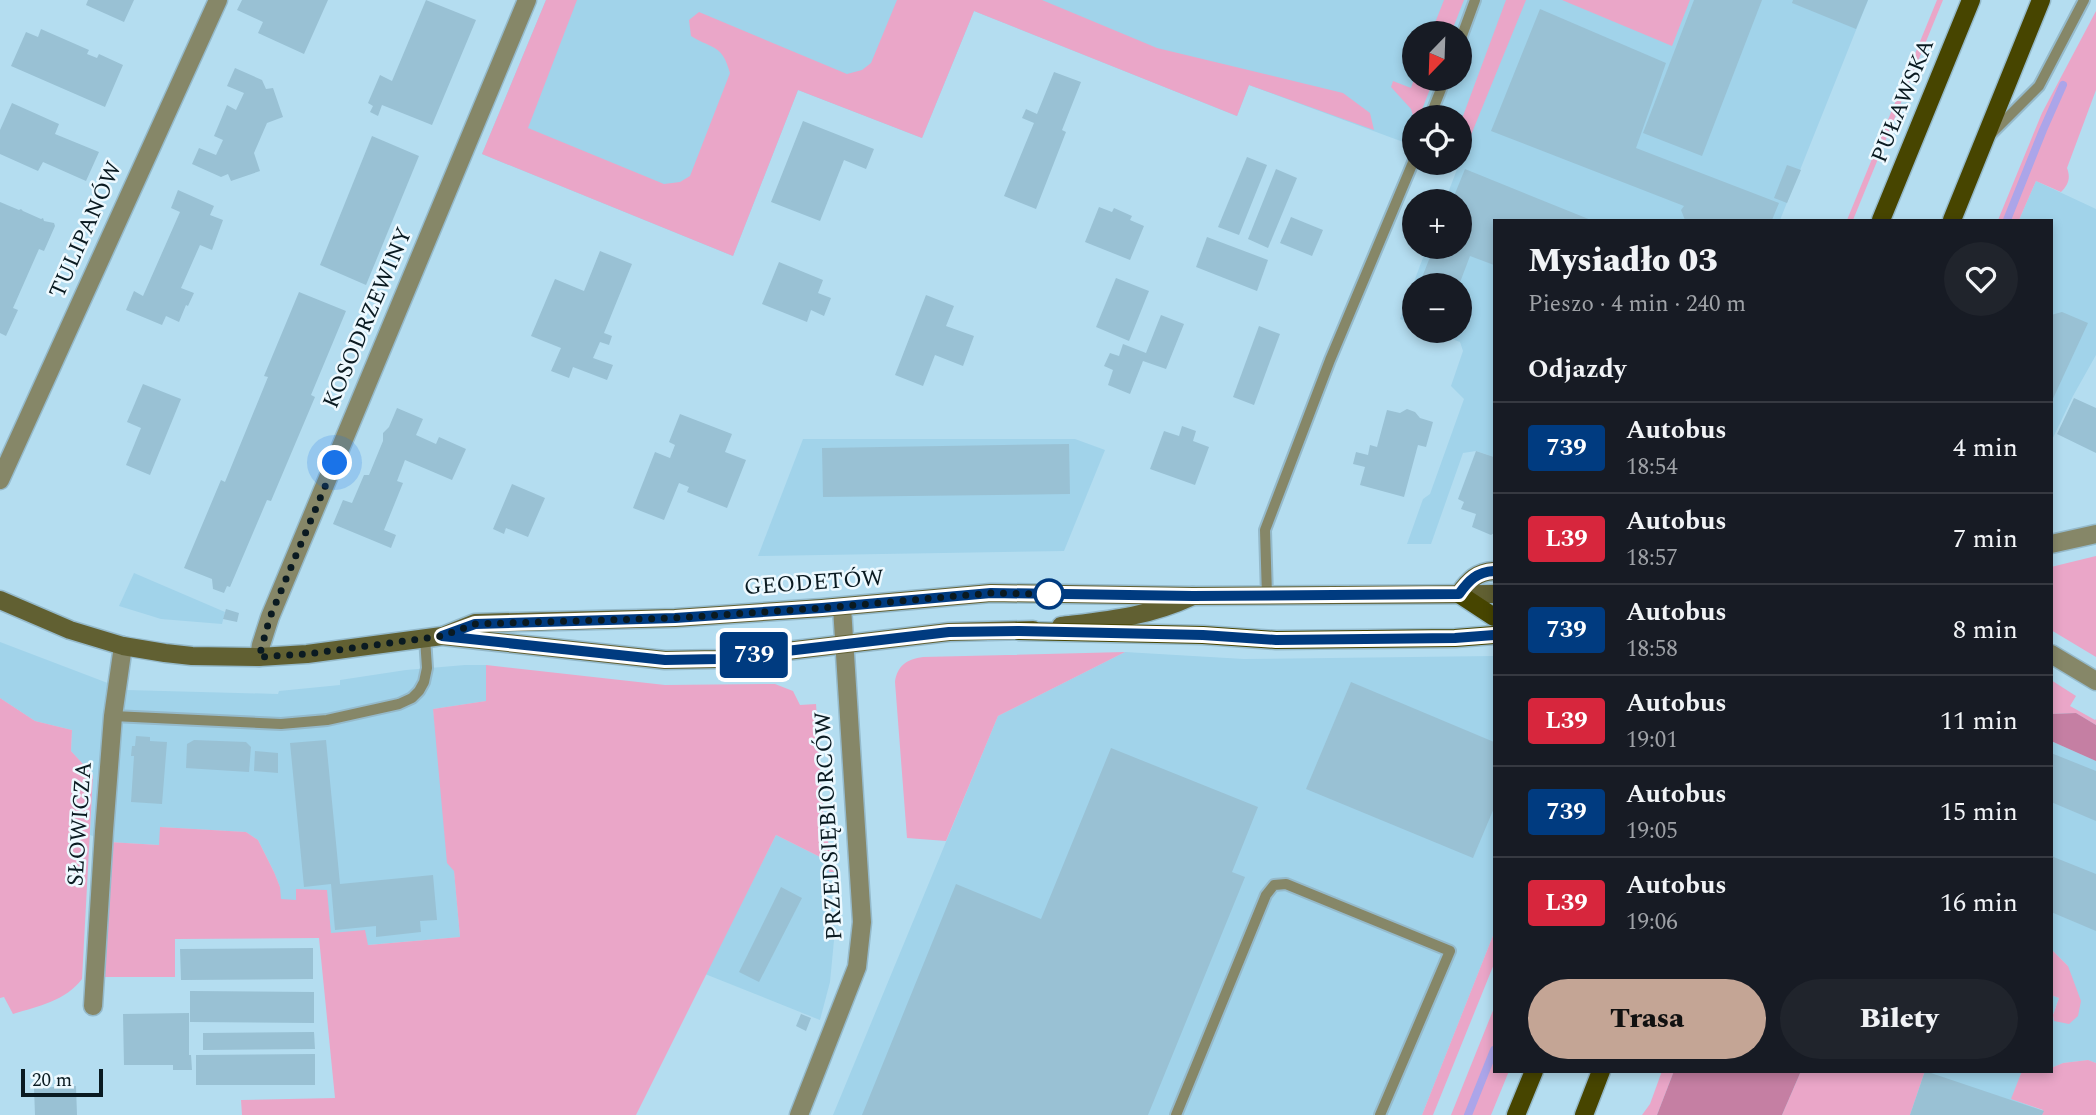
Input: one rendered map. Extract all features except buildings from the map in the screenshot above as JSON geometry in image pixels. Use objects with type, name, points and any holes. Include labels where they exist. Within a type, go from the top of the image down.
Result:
[{"type":"main road","name":"PUŁAWSKA","points":[[1881,219],[1971,0]]},
{"type":"main road","points":[[1952,219],[2041,0]]},
{"type":"main road","points":[[1459,594],[1493,616]]},
{"type":"main road","points":[[1019,631],[1203,635],[1276,640],[1493,635]]},
{"type":"main road","points":[[1516,1115],[1533,1073]]},
{"type":"main road","points":[[1584,1115],[1600,1073]]},
{"type":"street","name":"TULIPANÓW","points":[[0,480],[218,0]]},
{"type":"street","name":"KOSODRZEWINY","points":[[259,657],[270,617],[527,0]]},
{"type":"street","points":[[2053,544],[2096,534]]},
{"type":"street","points":[[1459,594],[1475,576],[1483,572],[1493,572]]},
{"type":"street","name":"GEODETÓW","points":[[0,600],[71,631],[122,646],[192,656],[259,657],[307,654],[433,637],[475,624],[644,619],[842,607],[991,593],[1193,596],[1493,594]]},
{"type":"street","name":"GEODETÓW","points":[[433,637],[665,660],[718,659],[949,632],[1019,631],[1130,618],[1168,607],[1193,596]]},
{"type":"street","name":"PRZEDSIĘBIORCÓW","points":[[799,1115],[858,967],[861,939],[854,769],[842,607]]},
{"type":"street","name":"SŁOWICZA","points":[[93,1006],[113,716],[122,646]]},
{"type":"street","points":[[2053,655],[2096,681]]},
{"type":"lane","points":[[1467,21],[1475,0]]},
{"type":"lane","points":[[1985,140],[2039,86],[2084,0]]},
{"type":"lane","points":[[1267,596],[1265,530],[1330,360],[1408,175]]},
{"type":"lane","points":[[113,716],[281,724],[327,720],[399,704],[412,698],[424,682],[433,637]]},
{"type":"lane","points":[[1176,1115],[1266,895],[1274,885],[1286,884],[1450,951],[1380,1115]]},
{"type":"shaded area","points":[[546,0],[1868,0],[1780,219],[1493,219],[1493,457],[1476,451],[1463,453],[1431,544],[1407,544],[1423,499],[1430,494],[1464,399],[1451,386],[1463,351],[1460,343],[1472,343],[1472,273],[1417,273],[1422,259],[1472,259],[1472,189],[1450,189],[1455,175],[1472,175],[1472,105],[1402,105],[1402,142],[1249,85],[1237,116],[974,11],[922,138],[798,90],[733,256],[482,154]]},
{"type":"shaded area","points":[[546,0],[577,0],[528,128],[664,184],[680,182],[690,176],[730,73],[720,52],[691,36],[689,20],[699,12],[847,74],[862,70],[871,63],[897,0],[1042,0],[1157,48],[1343,93],[1370,113],[1374,130],[1249,85],[1237,116],[974,11],[922,138],[798,90],[733,256],[482,154]]},
{"type":"shaded area","points":[[1444,0],[1464,0],[1456,21],[1436,21]]},
{"type":"shaded area","points":[[1506,0],[1526,0],[1472,133],[1472,105],[1467,105]]},
{"type":"shaded area","points":[[1562,0],[1690,0],[1672,46]]},
{"type":"shaded area","points":[[1937,0],[1943,0],[1853,219],[1847,219]]},
{"type":"shaded area","points":[[2096,11],[2096,90],[2067,168],[2067,184],[2061,192],[2036,181],[2019,219],[1998,219],[2042,113]]},
{"type":"shaded area","points":[[1393,81],[1402,84],[1402,91],[1429,91],[1424,105],[1407,105],[1391,87]]},
{"type":"shaded area","points":[[2036,181],[2096,209],[2096,355],[2053,438],[2053,219],[2019,219]]},
{"type":"shaded area","points":[[803,439],[1075,439],[1105,450],[1064,551],[758,556]]},
{"type":"shaded area","points":[[2096,556],[2096,657],[2053,631],[2053,567]]},
{"type":"shaded area","points":[[134,573],[225,612],[222,624],[161,619],[119,606]]},
{"type":"shaded area","points":[[0,642],[126,690],[278,694],[279,691],[340,685],[340,680],[406,670],[486,665],[486,701],[433,709],[460,937],[367,945],[331,933],[296,890],[296,900],[280,900],[280,887],[258,840],[246,832],[160,827],[160,845],[109,842],[90,835],[93,775],[71,751],[72,730],[35,721],[0,698]]},
{"type":"shaded area","points":[[1125,652],[1244,659],[1493,656],[1493,936],[1422,1115],[833,1115],[998,716]]},
{"type":"shaded area","points":[[1125,652],[998,716],[946,841],[907,838],[895,682],[904,664],[923,657]]},
{"type":"shaded area","points":[[486,665],[665,685],[775,684],[793,691],[800,705],[816,704],[824,823],[835,872],[829,872],[828,861],[776,835],[636,1115],[242,1115],[241,1100],[335,1098],[319,938],[175,939],[175,977],[103,977],[109,842],[159,845],[160,827],[246,832],[258,840],[280,887],[281,899],[296,900],[296,889],[327,890],[331,933],[365,930],[368,945],[460,937],[454,871],[447,863],[433,709],[486,701]]},
{"type":"shaded area","points":[[2053,681],[2076,696],[2070,706],[2096,719],[2096,725],[2076,713],[2053,714]]},
{"type":"shaded area","points":[[0,698],[35,721],[72,730],[71,751],[93,775],[82,979],[60,998],[13,1014],[4,997],[0,998]]},
{"type":"shaded area","points":[[2076,713],[2096,725],[2096,761],[2053,742],[2053,714]]},
{"type":"shaded area","points":[[2053,742],[2096,761],[2096,1063],[2088,1060],[2053,1067],[2053,1015],[2054,1021],[2068,966],[2053,951]]},
{"type":"shaded area","points":[[776,835],[828,861],[835,930],[830,982],[820,1020],[705,974]]},
{"type":"shaded area","points":[[1493,936],[1493,966],[1433,1115],[1422,1115]]},
{"type":"shaded area","points":[[2053,951],[2068,966],[2081,1001],[2078,1016],[2069,1024],[2054,1021],[2053,1015],[2059,998],[2053,996]]},
{"type":"shaded area","points":[[2053,996],[2059,998],[2053,1015]]},
{"type":"shaded area","points":[[1493,1010],[1493,1073],[1508,1073],[1491,1115],[1451,1115]]},
{"type":"shaded area","points":[[2088,1060],[2096,1063],[2096,1115],[2042,1115],[2043,1110],[2011,1099],[2021,1073],[2053,1073],[2053,1067]]},
{"type":"shaded area","points":[[1661,1073],[1673,1073],[1657,1115],[1642,1115],[1650,1104]]},
{"type":"shaded area","points":[[1673,1073],[1800,1073],[1782,1115],[1657,1115]]},
{"type":"shaded area","points":[[1800,1073],[1924,1073],[1910,1115],[1782,1115]]},
{"type":"shaded area","points":[[1924,1073],[2021,1073],[2012,1099],[2044,1111],[2042,1115],[1910,1115]]},
{"type":"waterway","points":[[2007,219],[2063,85]]},
{"type":"waterway","points":[[1468,1115],[1493,1052]]},
{"type":"bus line","name":"739","points":[[1493,571],[1475,576],[1459,594],[1193,596],[991,593],[675,618],[475,624],[442,636],[665,660],[718,659],[949,632],[1203,635],[1276,640],[1493,635]]},
{"type":"route","points":[[335,463],[270,617],[259,657],[307,654],[442,636],[475,624],[675,618],[991,593],[1049,594]]}]
